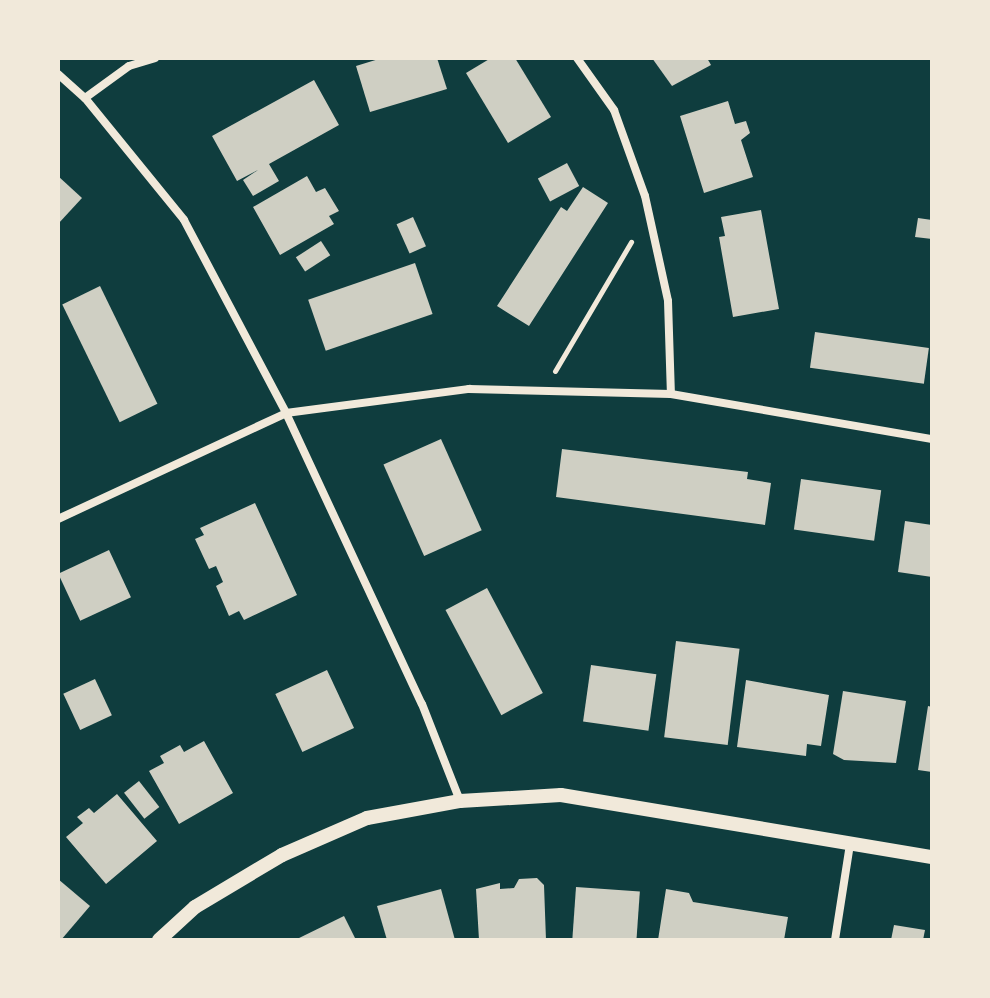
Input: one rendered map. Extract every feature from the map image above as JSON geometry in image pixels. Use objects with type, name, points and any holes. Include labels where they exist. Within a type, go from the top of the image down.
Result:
[{"type":"street","points":[[85,98],[129,66],[155,58]]},
{"type":"street","points":[[577,58],[614,110],[653,230],[668,301],[671,394]]},
{"type":"street","points":[[58,74],[85,98],[184,220],[286,413],[422,704],[460,801]]},
{"type":"street","points":[[58,519],[286,413],[469,389],[671,394],[932,439]]},
{"type":"street","points":[[159,940],[195,907],[282,855],[367,818],[460,801],[561,795],[932,857]]},
{"type":"street","points":[[835,940],[850,844]]},
{"type":"path","points":[[548,391],[559,360],[634,238],[653,230]]},
{"type":"building","points":[[382,58],[437,58],[447,89],[370,112],[356,66]]},
{"type":"building","points":[[491,58],[515,58],[551,117],[508,143],[466,73]]},
{"type":"building","points":[[652,58],[707,58],[711,65],[672,86]]},
{"type":"building","points":[[314,80],[339,125],[269,164],[279,181],[253,196],[243,180],[258,170],[237,181],[212,136]]},
{"type":"building","points":[[728,101],[735,124],[746,121],[750,133],[741,140],[753,177],[704,193],[680,116]]},
{"type":"building","points":[[567,163],[579,186],[550,201],[538,178]]},
{"type":"building","points":[[58,176],[82,198],[58,224]]},
{"type":"building","points":[[307,176],[316,192],[325,188],[339,211],[329,216],[334,224],[280,255],[253,207]]},
{"type":"building","points":[[583,187],[608,203],[529,326],[497,306],[561,207],[567,211]]},
{"type":"building","points":[[761,210],[779,309],[733,317],[719,237],[725,236],[721,217]]},
{"type":"building","points":[[413,217],[426,246],[410,254],[397,224]]},
{"type":"building","points":[[918,218],[932,220],[932,239],[915,237]]},
{"type":"building","points":[[321,241],[330,255],[305,272],[296,257]]},
{"type":"building","points":[[415,263],[433,314],[326,351],[308,300]]},
{"type":"building","points":[[100,286],[157,404],[120,422],[62,304]]},
{"type":"building","points":[[815,332],[929,348],[924,384],[810,368]]},
{"type":"building","points":[[441,439],[482,530],[424,556],[383,465]]},
{"type":"building","points":[[562,449],[748,472],[747,479],[771,483],[765,525],[556,497]]},
{"type":"building","points":[[801,479],[881,490],[874,541],[794,530]]},
{"type":"building","points":[[255,503],[297,595],[244,620],[239,611],[229,616],[216,586],[223,582],[216,566],[209,569],[195,539],[204,535],[200,528]]},
{"type":"building","points":[[905,521],[932,525],[932,577],[898,572]]},
{"type":"building","points":[[109,550],[131,597],[80,621],[58,574]]},
{"type":"building","points":[[487,588],[543,693],[501,715],[446,610]]},
{"type":"building","points":[[676,641],[740,649],[728,745],[664,737]]},
{"type":"building","points":[[591,665],[656,674],[648,731],[583,721]]},
{"type":"building","points":[[327,670],[354,728],[302,752],[275,694]]},
{"type":"building","points":[[95,679],[112,715],[80,730],[63,694]]},
{"type":"building","points":[[746,680],[829,695],[821,746],[807,744],[806,756],[737,747]]},
{"type":"building","points":[[843,691],[906,701],[896,763],[844,760],[833,754]]},
{"type":"building","points":[[928,706],[932,707],[932,772],[918,770]]},
{"type":"building","points":[[204,741],[233,793],[179,824],[149,771],[164,763],[160,756],[180,745],[184,752]]},
{"type":"building","points":[[139,781],[159,807],[144,819],[124,793]]},
{"type":"building","points":[[117,794],[157,841],[106,884],[66,837],[83,823],[77,817],[89,808],[94,813]]},
{"type":"building","points":[[537,878],[544,885],[546,940],[479,940],[476,889],[500,883],[500,889],[514,888],[519,879]]},
{"type":"building","points":[[58,879],[90,906],[61,940],[58,940]]},
{"type":"building","points":[[576,887],[640,891],[636,940],[572,940]]},
{"type":"building","points":[[441,889],[455,940],[387,940],[377,906]]},
{"type":"building","points":[[666,889],[689,893],[693,902],[788,917],[784,940],[658,940]]},
{"type":"building","points":[[344,916],[356,940],[295,940]]},
{"type":"building","points":[[894,925],[925,930],[923,940],[891,940]]}]
